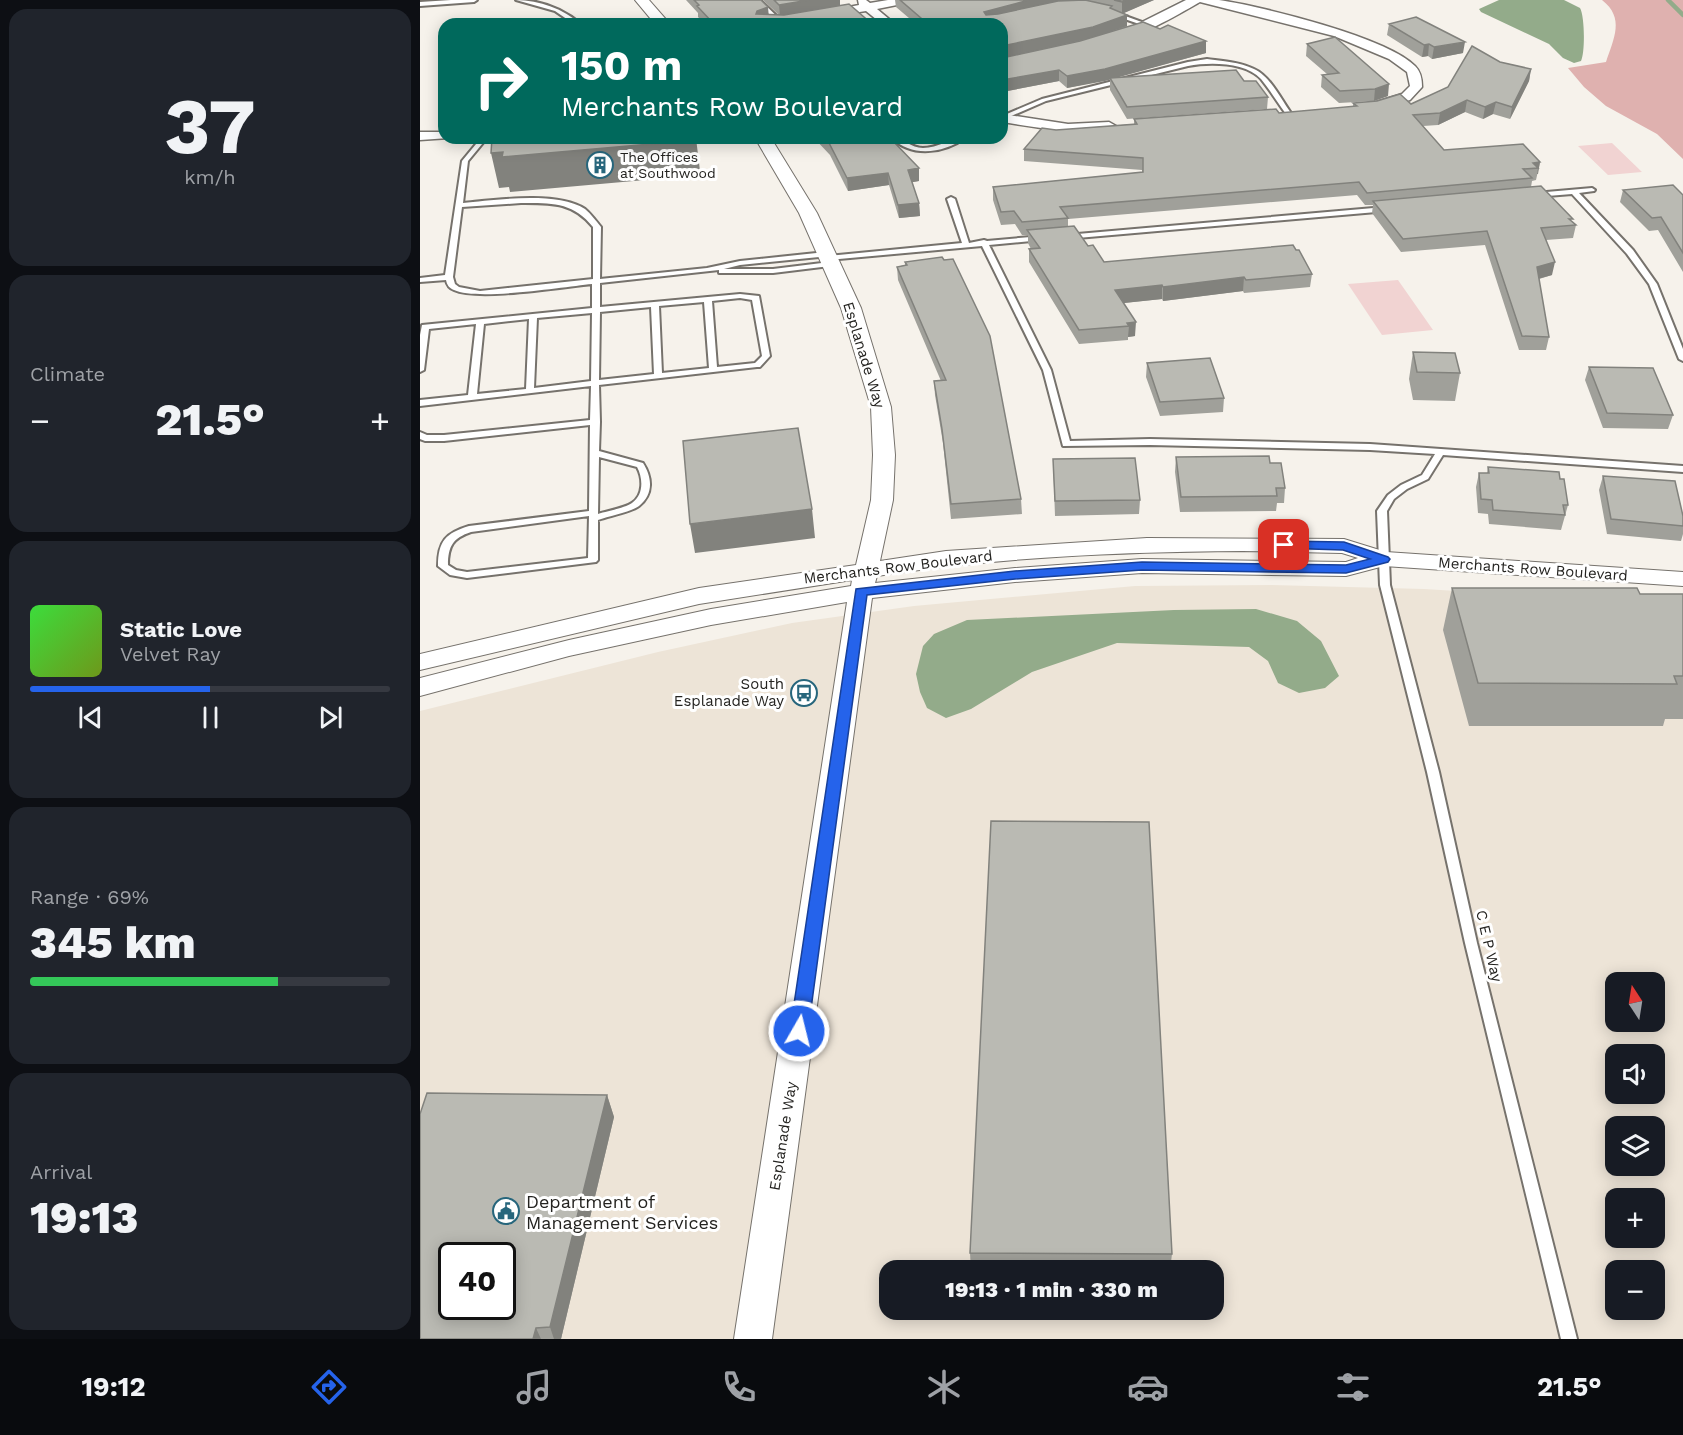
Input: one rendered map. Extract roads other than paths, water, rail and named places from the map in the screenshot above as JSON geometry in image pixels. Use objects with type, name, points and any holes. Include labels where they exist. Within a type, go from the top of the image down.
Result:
[{"type":"street","points":[[642,0],[658,18]]},
{"type":"street","points":[[811,16],[864,3],[907,0]]},
{"type":"street","points":[[1113,38],[1147,25],[1195,0]]},
{"type":"street","points":[[1204,0],[1332,31],[1386,54],[1413,71],[1416,87],[1406,97],[1375,107],[1364,107]]},
{"type":"street","points":[[864,3],[882,18]]},
{"type":"street","points":[[1282,113],[1304,111]]},
{"type":"street","points":[[1008,119],[1068,128],[1117,126]]},
{"type":"street","points":[[420,136],[438,136]]},
{"type":"street","name":"Esplanade Way","points":[[753,1339],[864,580],[882,500],[884,455],[881,407],[851,308],[808,213],[767,144]]},
{"type":"street","name":"Merchants Row Boulevard","points":[[420,662],[647,607],[758,586],[1015,575],[1142,566],[1346,569],[1383,559],[1683,579]]},
{"type":"street","name":"Merchants Row Boulevard","points":[[420,687],[569,648],[864,580]]},
{"type":"lane","points":[[420,4],[474,0]]},
{"type":"lane","points":[[519,0],[557,10],[569,18]]},
{"type":"lane","points":[[758,0],[779,18]]},
{"type":"lane","points":[[1103,11],[1147,25]]},
{"type":"lane","points":[[1008,115],[1044,100],[1188,64],[1207,62],[1231,64],[1251,70],[1262,77],[1282,113]]},
{"type":"lane","points":[[478,144],[465,161],[449,277],[452,285],[457,289],[480,294],[707,270],[773,271],[828,258],[984,242],[1396,208]]},
{"type":"lane","points":[[901,144],[922,150],[938,149],[949,144]]},
{"type":"lane","points":[[1522,196],[1592,190]]},
{"type":"lane","points":[[1574,192],[1630,252],[1653,284],[1683,359]]},
{"type":"lane","points":[[951,199],[966,244]]},
{"type":"lane","points":[[459,205],[534,201],[563,205],[581,210],[597,227],[596,422],[595,453],[594,516],[593,560],[467,575],[453,573],[443,566],[445,544],[453,534],[469,529],[594,516],[635,505],[647,486],[646,474],[640,465],[595,453]]},
{"type":"lane","points":[[984,242],[1047,370],[1066,444],[1150,442],[1370,447],[1683,469]]},
{"type":"lane","points":[[420,280],[449,277]]},
{"type":"lane","points":[[420,370],[425,327],[740,296],[756,298],[766,356],[757,365],[420,403]]},
{"type":"lane","points":[[708,300],[713,370]]},
{"type":"lane","points":[[655,305],[658,376]]},
{"type":"lane","points":[[530,391],[533,316]]},
{"type":"lane","points":[[472,397],[480,321]]},
{"type":"lane","points":[[420,435],[425,438],[444,438],[596,422]]},
{"type":"lane","name":"C E P Way","points":[[1440,453],[1425,477],[1398,492],[1382,511],[1385,585],[1398,643],[1433,772],[1471,944],[1569,1339]]},
{"type":"waterway","points":[[1668,0],[1683,15]]},
{"type":"place","name":"The Offices at Southwood","points":[[600,165]]},
{"type":"place","name":"South Esplanade Way","points":[[804,693]]},
{"type":"place","name":"Department of Management Services","points":[[506,1211]]}]
